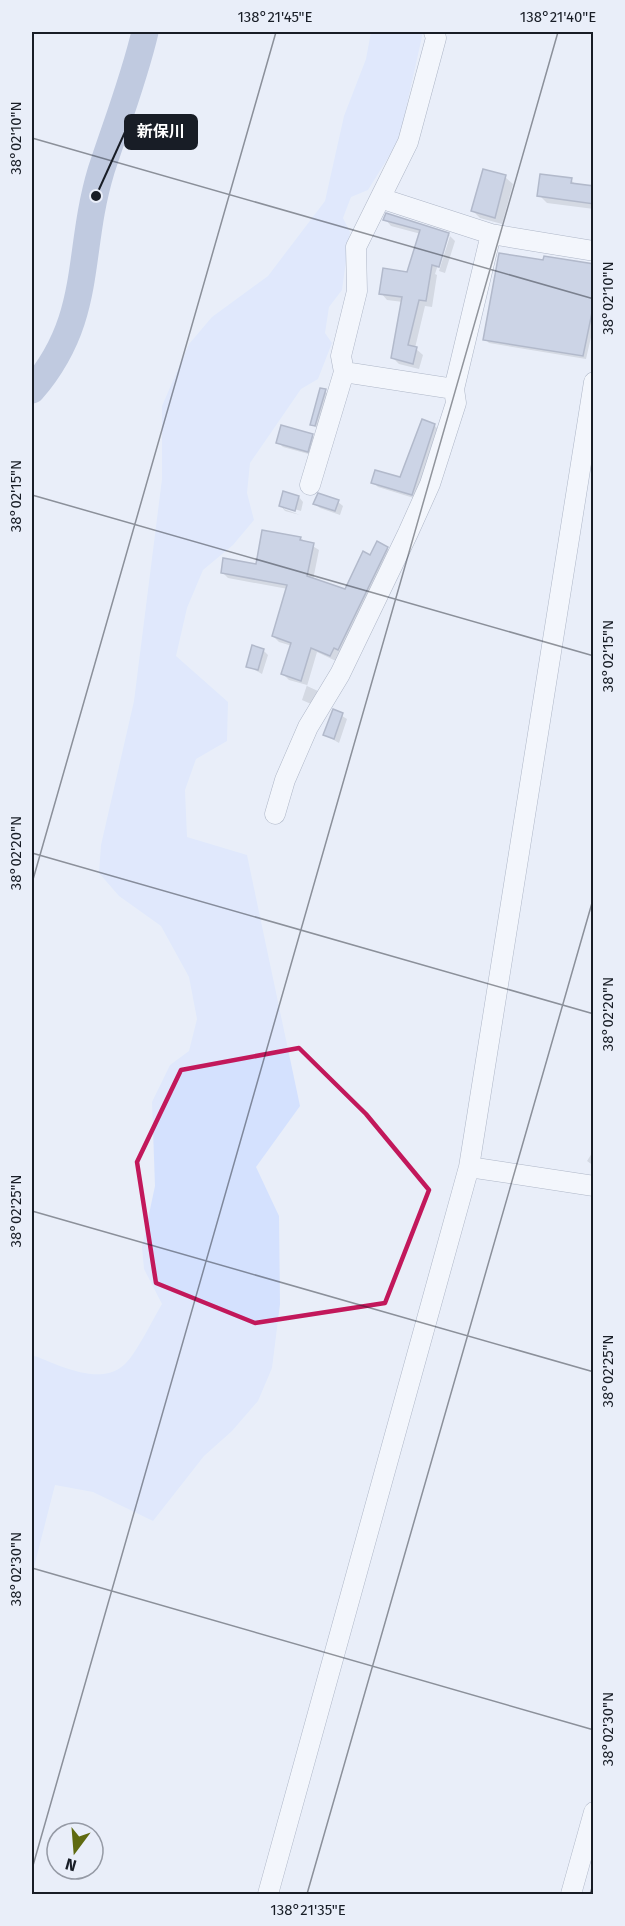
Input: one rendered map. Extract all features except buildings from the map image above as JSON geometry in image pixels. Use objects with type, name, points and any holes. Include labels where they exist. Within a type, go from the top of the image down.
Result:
[{"type":"street","points":[[310,484],[344,372],[342,356],[357,291],[356,247],[408,142],[436,38],[434,32]]},
{"type":"street","points":[[380,198],[491,234],[594,251]]},
{"type":"street","points":[[275,814],[285,780],[308,726],[340,674],[430,484],[456,403],[454,389],[491,234]]},
{"type":"street","points":[[344,372],[454,389]]},
{"type":"street","points":[[268,1894],[469,1167],[594,382]]},
{"type":"street","points":[[469,1167],[594,1186]]},
{"type":"street","points":[[571,1894],[594,1812]]},
{"type":"highlighted area","points":[[299,1048],[366,1114],[429,1190],[385,1303],[255,1323],[156,1283],[137,1162],[181,1070]]},
{"type":"shaded area","points":[[371,32],[423,32],[399,140],[368,190],[351,197],[343,218],[350,232],[342,290],[329,307],[325,333],[332,343],[318,379],[301,389],[250,463],[247,493],[254,520],[233,545],[203,570],[187,608],[176,656],[228,702],[227,741],[196,759],[185,790],[187,837],[247,855],[300,1106],[256,1167],[279,1216],[280,1304],[272,1368],[258,1401],[232,1431],[204,1456],[153,1521],[93,1492],[55,1485],[32,1575],[32,1355],[79,1372],[104,1374],[115,1371],[134,1353],[162,1304],[144,1269],[142,1247],[155,1186],[152,1102],[170,1065],[189,1051],[197,1019],[189,977],[161,926],[119,896],[99,873],[101,845],[134,701],[162,479],[162,406],[189,344],[212,317],[268,276],[325,201],[344,116],[366,59]]},
{"type":"waterway","points":[[32,390],[52,363],[65,337],[74,311],[93,201],[145,32]]},
{"type":"place","name":"新保川","points":[[96,196]]}]
